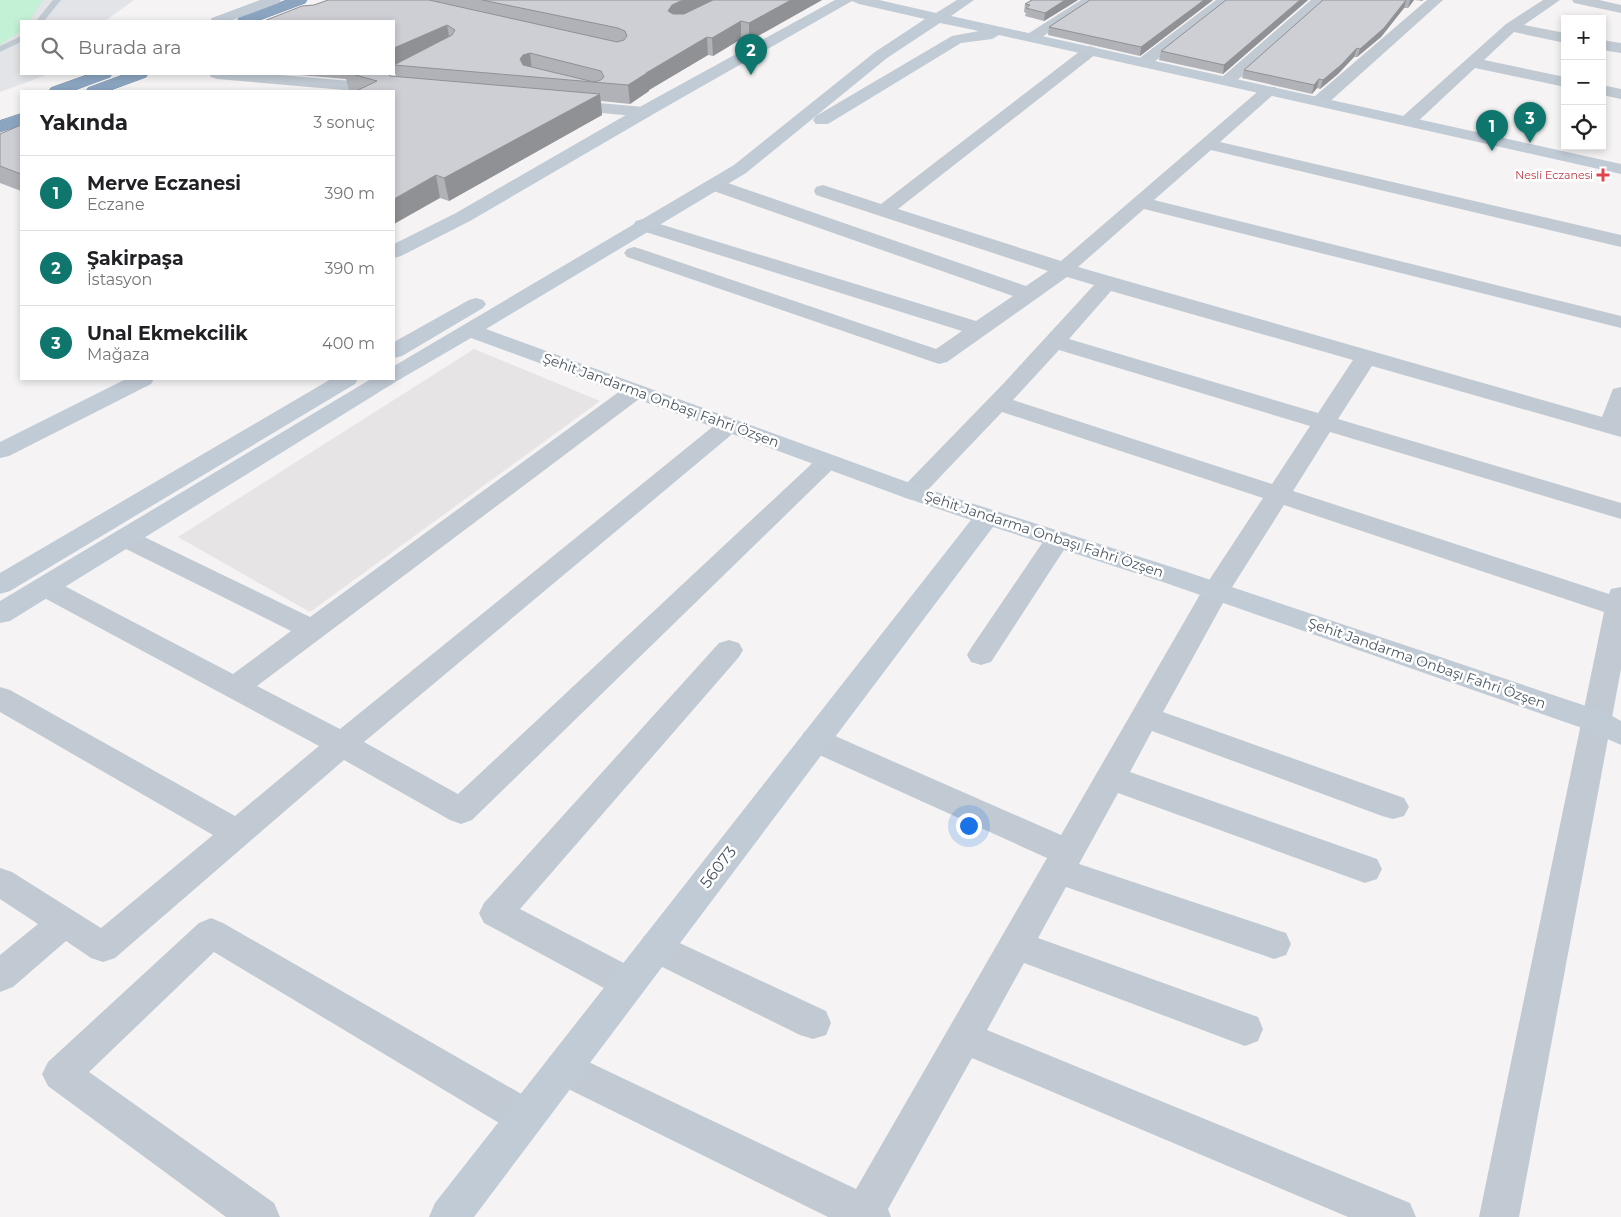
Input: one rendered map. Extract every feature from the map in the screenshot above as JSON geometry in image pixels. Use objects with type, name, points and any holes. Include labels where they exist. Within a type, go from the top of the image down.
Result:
[{"type":"highway","points":[[248,20],[306,4]]},
{"type":"highway","points":[[278,20],[306,4]]},
{"type":"highway","points":[[87,87],[103,75]]},
{"type":"highway","points":[[64,90],[87,87],[136,75]]},
{"type":"highway","points":[[0,113],[20,105]]},
{"type":"highway","points":[[0,127],[20,119]]},
{"type":"main road","points":[[220,20],[274,0]]},
{"type":"main road","points":[[395,251],[463,217],[647,110],[846,0]]},
{"type":"main road","points":[[859,0],[1621,169]]},
{"type":"main road","points":[[740,169],[931,15],[947,0]]},
{"type":"main road","points":[[539,269],[650,206],[766,133],[867,53],[931,15],[967,0]]},
{"type":"main road","points":[[395,374],[957,39],[1012,33]]},
{"type":"main road","points":[[87,87],[99,75]]},
{"type":"main road","points":[[395,350],[487,297]]},
{"type":"main road","name":"Şehit Jandarma Onbaşı Fahri Özşen","points":[[468,330],[912,492],[1216,591],[1609,728]]},
{"type":"main road","points":[[0,451],[141,380]]},
{"type":"main road","points":[[0,585],[345,380]]},
{"type":"main road","points":[[0,614],[385,380]]},
{"type":"main road","name":"56073","points":[[450,1216],[987,516]]},
{"type":"street","points":[[1031,38],[1091,0]]},
{"type":"street","points":[[1143,63],[1225,0]]},
{"type":"street","points":[[1320,101],[1436,0]]},
{"type":"street","points":[[1408,121],[1511,28],[1553,0]]},
{"type":"street","points":[[1580,0],[1621,8]]},
{"type":"street","points":[[1227,81],[1313,1]]},
{"type":"street","points":[[1511,28],[1561,37]]},
{"type":"street","points":[[1606,46],[1621,48]]},
{"type":"street","points":[[883,210],[1090,51]]},
{"type":"street","points":[[1473,63],[1561,81]]},
{"type":"street","points":[[228,75],[371,88],[398,82]]},
{"type":"street","points":[[578,90],[647,110]]},
{"type":"street","points":[[634,253],[939,358],[1064,269],[1269,90]]},
{"type":"street","points":[[1606,91],[1621,94]]},
{"type":"street","points":[[546,104],[647,110]]},
{"type":"street","points":[[1207,144],[1621,241]]},
{"type":"street","points":[[715,185],[1028,294]]},
{"type":"street","points":[[823,191],[1106,282],[1616,428],[1621,394]]},
{"type":"street","points":[[1141,202],[1621,322]]},
{"type":"street","points":[[643,225],[979,329]]},
{"type":"street","points":[[912,492],[1056,342],[1106,282]]},
{"type":"street","points":[[1056,342],[1621,511]]},
{"type":"street","points":[[562,1068],[868,1215],[964,1037],[1216,591],[1366,357]]},
{"type":"street","points":[[235,687],[635,391]]},
{"type":"street","points":[[999,403],[1278,495],[1620,604],[1609,728],[1499,1217]]},
{"type":"street","points":[[0,882],[103,947],[342,744],[729,425]]},
{"type":"street","points":[[45,587],[342,744],[462,811],[828,462]]},
{"type":"street","points":[[125,538],[313,630]]},
{"type":"street","points":[[981,655],[1058,539]]},
{"type":"street","points":[[628,983],[496,914],[729,650]]},
{"type":"street","points":[[0,698],[237,833]]},
{"type":"street","points":[[1145,717],[1393,807]]},
{"type":"street","points":[[815,740],[1063,862],[1274,944]]},
{"type":"street","points":[[1111,778],[1365,869]]},
{"type":"street","points":[[0,976],[63,923]]},
{"type":"street","points":[[260,1217],[61,1074],[211,933],[525,1117]]},
{"type":"street","points":[[1016,945],[1245,1029]]},
{"type":"street","points":[[656,947],[813,1022]]},
{"type":"street","points":[[964,1037],[1396,1217]]},
{"type":"lane","points":[[41,20],[57,0]]},
{"type":"lane","points":[[0,48],[20,39]]},
{"type":"shaded area","points":[[0,0],[134,0],[106,20],[20,20],[20,75],[46,75],[0,92]]},
{"type":"shaded area","points":[[474,349],[600,401],[310,612],[178,537]]},
{"type":"green space","points":[[0,0],[43,0],[30,20],[20,20],[20,32],[0,45]]},
{"type":"building","points":[[328,0],[429,0],[617,42],[624,40],[627,36],[625,31],[618,28],[482,0],[683,0],[672,5],[668,11],[673,14],[684,14],[713,0],[791,0],[749,23],[741,21],[712,38],[707,37],[628,85],[395,65],[452,35],[455,30],[447,25],[395,48],[395,20],[267,20],[302,6],[314,5]],"holes":[[[530,53],[601,71],[604,77],[594,82],[523,65],[520,59],[523,55]]]},
{"type":"building","points":[[1032,0],[1065,0],[1045,13],[1026,8],[1030,5],[1025,4]]},
{"type":"building","points":[[1090,0],[1204,0],[1141,47],[1049,27]]},
{"type":"building","points":[[1226,0],[1300,0],[1224,65],[1161,51]]},
{"type":"building","points":[[1323,0],[1406,0],[1384,28],[1360,49],[1357,48],[1323,80],[1319,79],[1314,85],[1244,70]]},
{"type":"building","points":[[356,75],[389,75],[600,94],[444,178],[436,175],[395,198],[395,90],[358,90],[377,81]]},
{"type":"building","points":[[20,125],[20,174],[0,166],[0,134]]},
{"type":"place","name":"Şakirpaşa","points":[[751,75]]},
{"type":"place","name":"Unal Ekmekcilik","points":[[1530,143]]},
{"type":"place","name":"Merve Eczanesi","points":[[1492,151]]},
{"type":"place","name":"Nesli Eczanesi","points":[[1603,175]]}]
